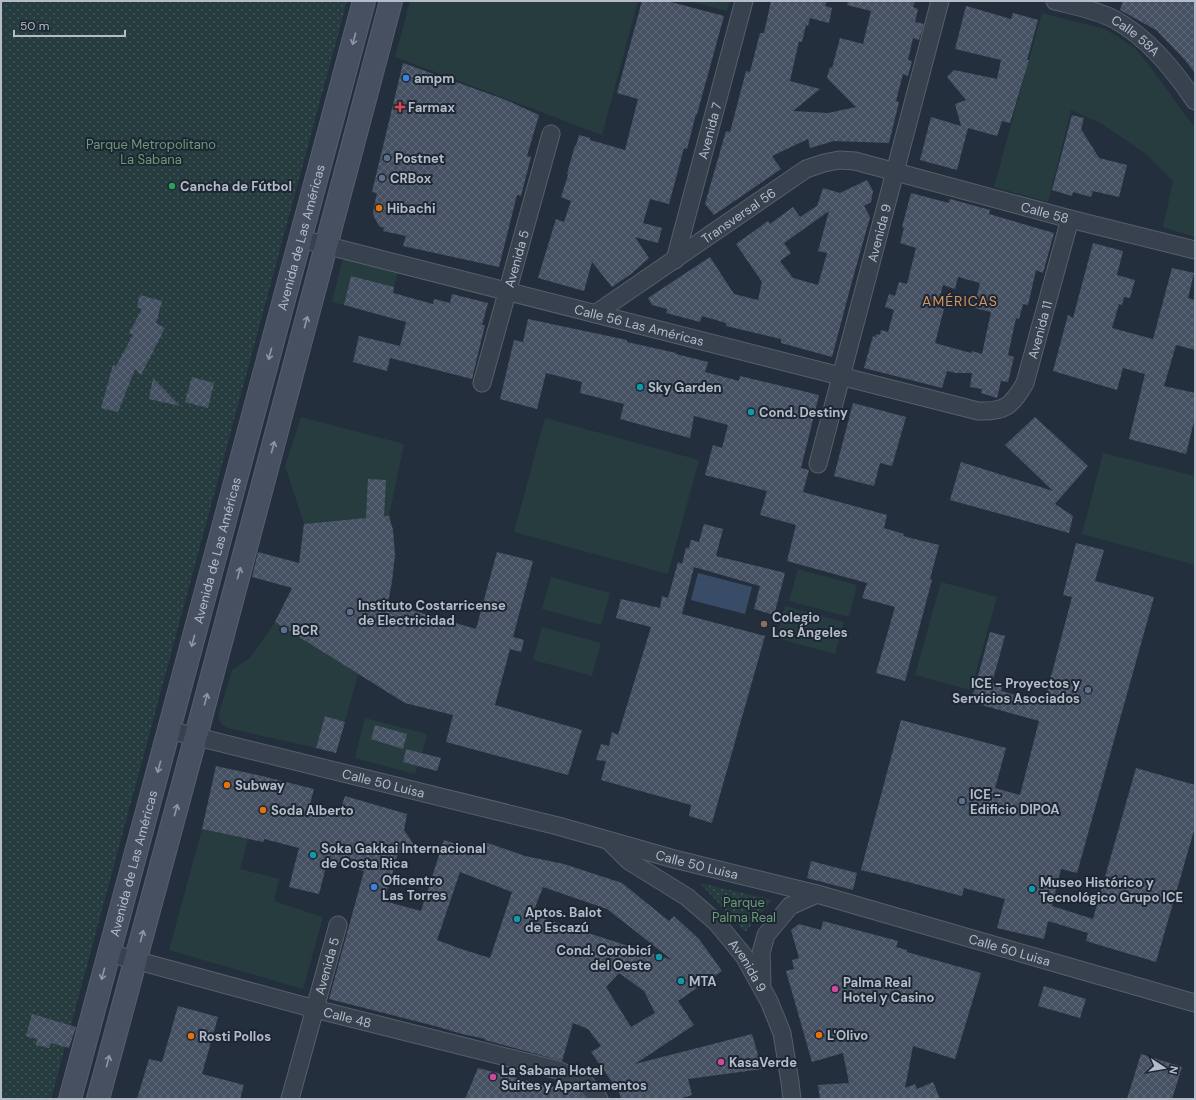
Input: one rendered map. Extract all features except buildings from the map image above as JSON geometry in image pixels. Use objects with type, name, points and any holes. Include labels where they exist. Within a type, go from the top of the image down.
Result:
[{"type":"main road","name":"Avenida de Las Américas","points":[[70,1099],[364,1]]},
{"type":"main road","name":"Avenida de Las Américas","points":[[98,1099],[391,1]]},
{"type":"street","name":"Avenida 7","points":[[675,260],[744,1]]},
{"type":"street","name":"Avenida 9","points":[[818,464],[940,1]]},
{"type":"street","name":"Calle 58A","points":[[1055,1],[1085,9],[1112,19],[1134,31],[1175,73],[1195,101]]},
{"type":"street","name":"Avenida 5","points":[[482,383],[551,134]]},
{"type":"street","name":"Transversal 56","points":[[595,314],[806,169],[839,160],[895,171]]},
{"type":"street","name":"Calle 58","points":[[895,171],[1070,219],[1195,250]]},
{"type":"street","name":"Avenida 11","points":[[978,411],[991,412],[1004,408],[1016,399],[1025,383],[1070,219]]},
{"type":"street","name":"Calle 56 Las Américas","points":[[301,239],[978,411]]},
{"type":"street","name":"Calle 50 Luisa","points":[[169,730],[608,840],[704,867],[817,894],[1195,1003]]},
{"type":"street","name":"Avenida 9","points":[[608,840],[629,861],[687,897],[716,922],[744,956],[763,990],[782,1033],[792,1099]]},
{"type":"street","points":[[763,990],[760,953],[766,935],[790,906],[817,894]]},
{"type":"street","name":"Avenida 5","points":[[290,1099],[338,925]]},
{"type":"street","name":"Calle 48","points":[[109,953],[315,1010],[558,1070],[586,1083],[599,1099]]},
{"type":"green space","name":"Parque Metropolitano La Sabana","points":[[1,1],[347,1],[51,1099],[1,1099]]},
{"type":"green space","points":[[410,1],[638,1],[602,135],[395,57]]},
{"type":"green space","points":[[689,1],[730,1],[727,11]]},
{"type":"green space","points":[[1042,13],[1104,29],[1136,49],[1195,128],[1195,237],[1163,227],[1173,181],[1146,154],[1102,124],[1071,110],[1048,202],[994,187]]},
{"type":"green space","points":[[343,258],[398,272],[394,287],[351,276],[344,305],[332,302]]},
{"type":"green space","points":[[301,417],[404,444],[389,516],[304,524],[285,466]]},
{"type":"green space","points":[[545,418],[699,460],[668,574],[514,532]]},
{"type":"green space","points":[[1103,453],[1195,476],[1195,565],[1082,534]]},
{"type":"green space","points":[[798,569],[857,585],[849,617],[789,601]]},
{"type":"green space","points":[[551,577],[610,593],[601,625],[542,609]]},
{"type":"green space","points":[[941,582],[997,597],[971,690],[915,675]]},
{"type":"green space","points":[[785,606],[844,622],[835,654],[776,638]]},
{"type":"green space","points":[[275,622],[358,674],[345,722],[325,716],[316,748],[228,728],[221,724],[218,717],[232,670],[251,657]]},
{"type":"green space","points":[[542,627],[601,643],[592,676],[533,660]]},
{"type":"green space","points":[[365,718],[427,734],[422,753],[406,749],[403,762],[418,766],[415,774],[355,758]]},
{"type":"green space","points":[[202,829],[248,839],[240,869],[279,879],[274,901],[323,917],[303,989],[169,950]]},
{"type":"green space","name":"Parque Palma Real","points":[[700,883],[772,900],[745,932]]},
{"type":"water","points":[[698,573],[752,587],[745,614],[691,600]]},
{"type":"place","name":"ampm","points":[[406,78]]},
{"type":"place","name":"Farmax","points":[[400,107]]},
{"type":"place","name":"Postnet","points":[[387,158]]},
{"type":"place","name":"CRBox","points":[[382,178]]},
{"type":"place","name":"Cancha de Fútbol","points":[[172,186]]},
{"type":"place","name":"Hibachi","points":[[379,208]]},
{"type":"place","name":"Sky Garden","points":[[640,387]]},
{"type":"place","name":"Cond. Destiny","points":[[751,412]]},
{"type":"place","name":"Instituto Costarricense de Electricidad","points":[[350,612]]},
{"type":"place","name":"Colegio Los Ángeles","points":[[764,624]]},
{"type":"place","name":"BCR","points":[[284,630]]},
{"type":"place","name":"ICE - Proyectos y Servicios Asociados","points":[[1088,690]]},
{"type":"place","name":"Subway","points":[[227,785]]},
{"type":"place","name":"ICE - Edificio DIPOA","points":[[962,801]]},
{"type":"place","name":"Soda Alberto","points":[[263,810]]},
{"type":"place","name":"Soka Gakkai Internacional de Costa Rica","points":[[313,855]]},
{"type":"place","name":"Oficentro Las Torres","points":[[374,887]]},
{"type":"place","name":"Museo Histórico y Tecnológico Grupo ICE","points":[[1032,889]]},
{"type":"place","name":"Aptos. Balot de Escazú","points":[[517,919]]},
{"type":"place","name":"Cond. Corobicí del Oeste","points":[[659,957]]},
{"type":"place","name":"MTA","points":[[681,981]]},
{"type":"place","name":"Palma Real Hotel y Casino","points":[[835,989]]},
{"type":"place","name":"L'Olivo","points":[[819,1035]]},
{"type":"place","name":"Rosti Pollos","points":[[191,1036]]},
{"type":"place","name":"KasaVerde","points":[[721,1062]]},
{"type":"place","name":"La Sabana Hotel Suites y Apartamentos","points":[[493,1077]]},
{"type":"district","name":"AMÉRICAS","points":[[960,301]]}]
